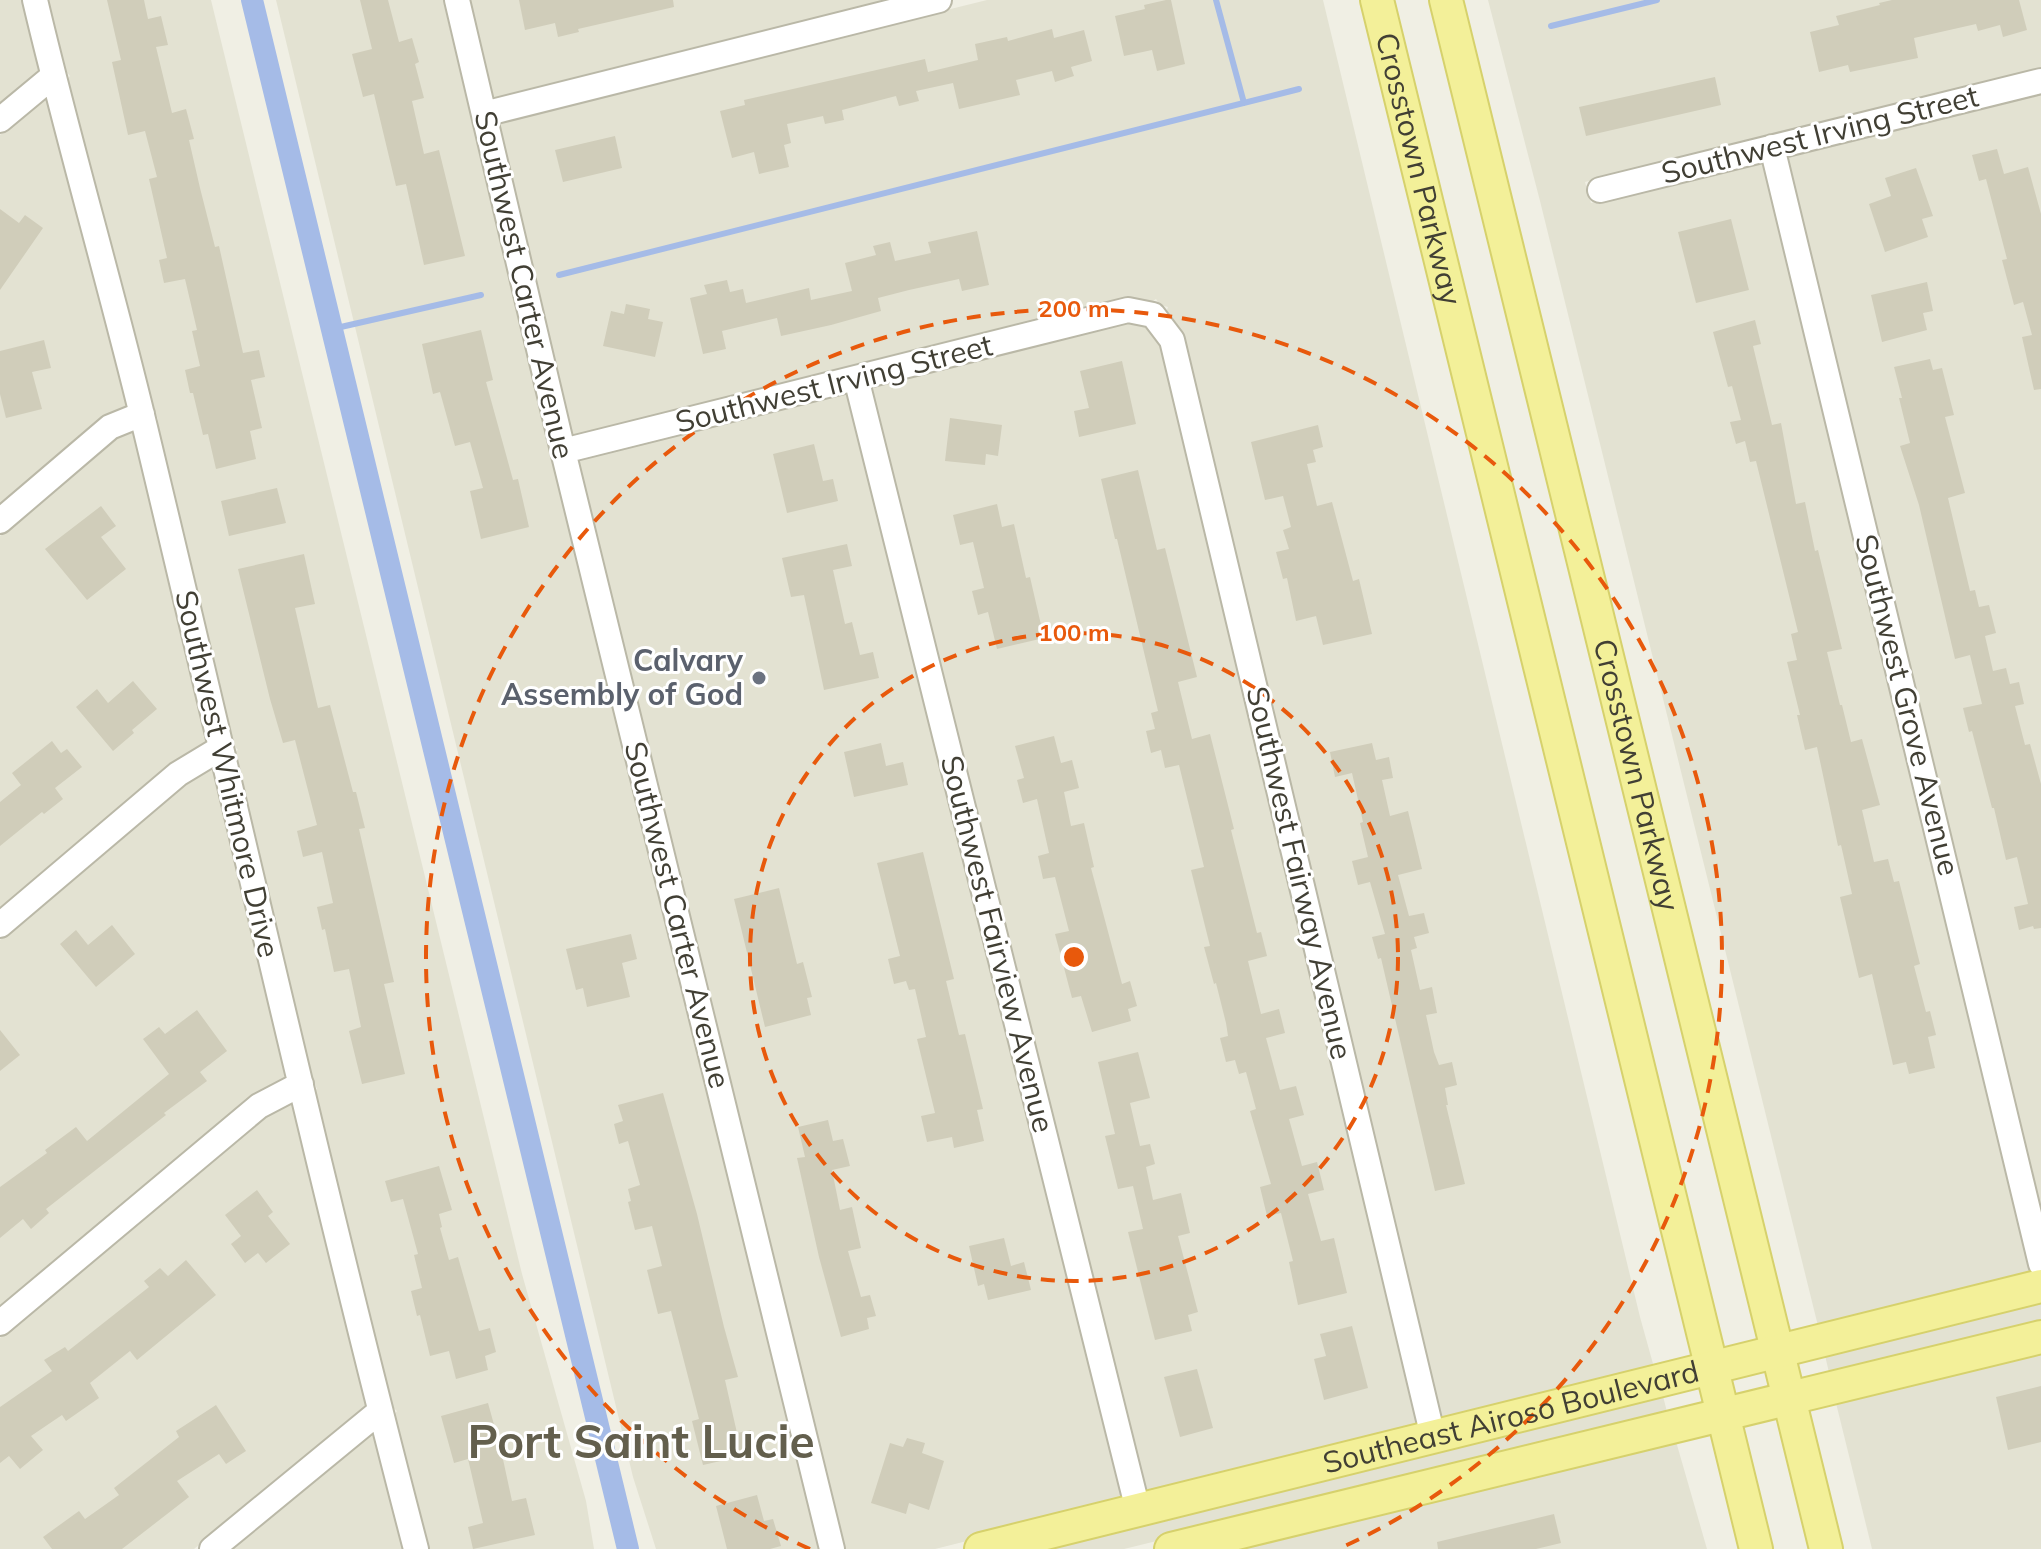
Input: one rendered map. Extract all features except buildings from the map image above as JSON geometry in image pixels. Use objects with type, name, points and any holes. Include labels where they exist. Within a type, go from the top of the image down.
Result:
[{"type":"main road","name":"Crosstown Parkway","points":[[1377,0],[1756,1549]]},
{"type":"main road","name":"Crosstown Parkway","points":[[1446,0],[1826,1549]]},
{"type":"main road","name":"Southeast Airoso Boulevard","points":[[981,1549],[2041,1286]]},
{"type":"main road","name":"Southeast Airoso Boulevard","points":[[1171,1549],[2041,1337]]},
{"type":"street","name":"Southwest Whitmore Drive","points":[[35,0],[142,414],[301,1084],[416,1549]]},
{"type":"street","name":"Southwest Carter Avenue","points":[[457,0],[563,451],[832,1549]]},
{"type":"street","points":[[484,114],[939,0]]},
{"type":"street","points":[[0,120],[53,76]]},
{"type":"street","name":"Southwest Irving Street","points":[[1600,190],[2041,81]]},
{"type":"street","name":"Southwest Grove Avenue","points":[[1772,147],[2041,1264]]},
{"type":"street","name":"Southwest Irving Street","points":[[563,451],[1128,310],[1153,315]]},
{"type":"street","name":"Southwest Fairway Avenue","points":[[1153,315],[1172,340],[1433,1437]]},
{"type":"street","name":"Southwest Fairview Avenue","points":[[856,378],[1138,1510]]},
{"type":"street","points":[[0,521],[110,427],[142,414]]},
{"type":"street","points":[[0,925],[178,774],[221,748]]},
{"type":"street","points":[[0,1323],[259,1106],[301,1084]]},
{"type":"street","points":[[212,1549],[380,1411]]},
{"type":"shaded area","points":[[0,0],[22,0],[39,72],[0,106]]},
{"type":"shaded area","points":[[48,0],[211,0],[522,1274],[586,1501],[594,1549],[429,1549],[394,1415],[397,1411],[391,1406],[315,1090],[234,752],[238,750],[232,743],[158,419]]},
{"type":"shaded area","points":[[276,0],[443,0],[548,443],[819,1549],[656,1549],[633,1477]]},
{"type":"shaded area","points":[[470,0],[893,0],[493,100]]},
{"type":"shaded area","points":[[987,0],[1323,0],[1655,1371],[1443,1423],[1184,338],[1166,313],[1168,307],[1160,305],[1156,299],[1150,303],[573,437],[499,121]]},
{"type":"shaded area","points":[[1488,0],[2041,0],[2041,69],[1585,182],[1591,203],[1763,161],[2031,1277],[1819,1330]]},
{"type":"shaded area","points":[[2041,93],[2041,1210],[1787,155]]},
{"type":"shaded area","points":[[46,97],[127,408],[0,506],[0,135]]},
{"type":"shaded area","points":[[1128,322],[1145,325],[1161,345],[1418,1429],[1147,1496],[871,386]]},
{"type":"shaded area","points":[[847,392],[1123,1502],[935,1549],[845,1549],[578,459]]},
{"type":"shaded area","points":[[133,430],[207,743],[0,910],[0,536],[116,437]]},
{"type":"shaded area","points":[[212,766],[287,1079],[250,1097],[0,1308],[0,940],[186,783]]},
{"type":"shaded area","points":[[292,1101],[366,1408],[194,1549],[0,1549],[0,1338],[266,1114]]},
{"type":"shaded area","points":[[2041,1298],[2041,1326],[1830,1377],[1824,1351]]},
{"type":"shaded area","points":[[2041,1349],[2041,1549],[1872,1549],[1835,1399]]},
{"type":"shaded area","points":[[1662,1392],[1668,1416],[1124,1549],[1027,1549]]},
{"type":"shaded area","points":[[372,1432],[403,1549],[230,1549]]},
{"type":"shaded area","points":[[1675,1438],[1707,1549],[1219,1549]]},
{"type":"waterway","points":[[252,0],[628,1549]]},
{"type":"waterway","points":[[1216,0],[1244,103]]},
{"type":"waterway","points":[[1551,26],[1657,0]]},
{"type":"waterway","points":[[559,275],[1299,89]]},
{"type":"waterway","points":[[332,329],[481,295]]},
{"type":"place","name":"Calvary Assembly of God","points":[[759,678]]},
{"type":"district","name":"Port Saint Lucie","points":[[641,1442]]}]
